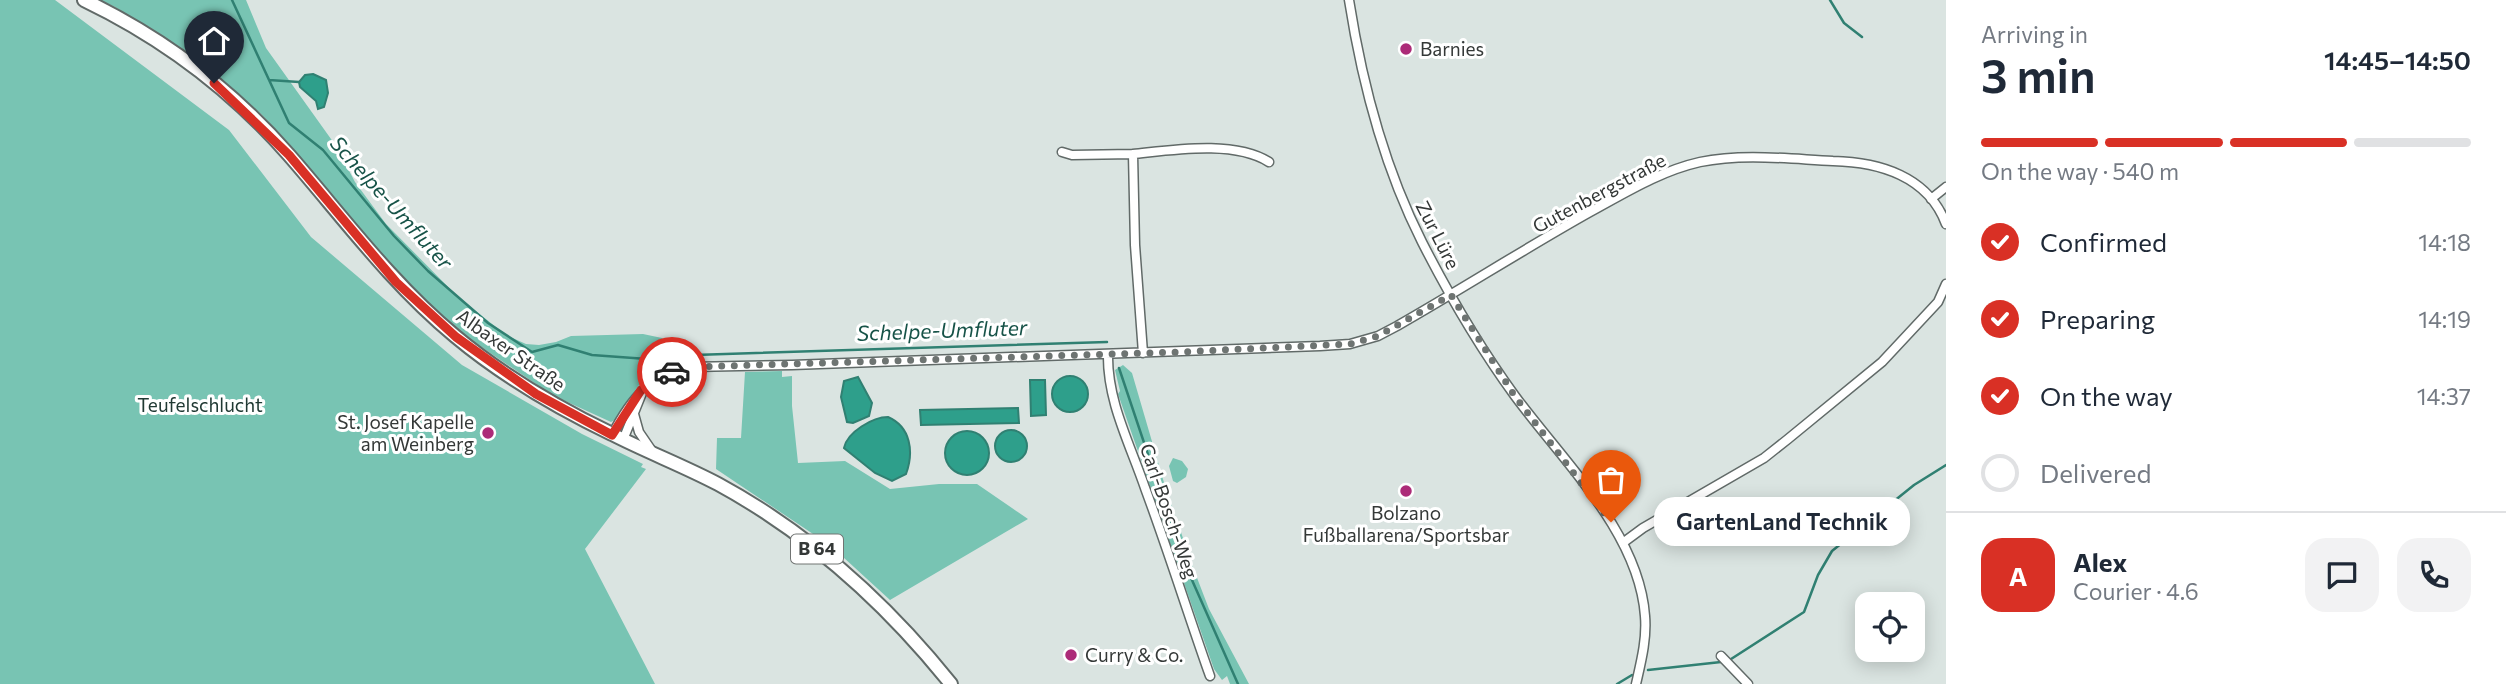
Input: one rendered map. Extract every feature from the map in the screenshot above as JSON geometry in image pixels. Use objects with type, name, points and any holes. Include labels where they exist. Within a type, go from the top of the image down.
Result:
[{"type":"main road","name":"Albaxer Straße","points":[[84,0],[169,49],[235,101],[289,155],[396,282],[456,337],[536,394],[745,500],[821,552],[890,614],[951,684]]},
{"type":"street","name":"Zur Lüre","points":[[1349,0],[1366,84],[1390,165],[1422,242],[1451,295],[1514,395],[1624,542],[1638,579],[1645,615],[1644,645],[1636,684]]},
{"type":"street","points":[[1062,152],[1072,155],[1133,154],[1217,149],[1255,153],[1269,162]]},
{"type":"street","points":[[1133,154],[1143,353]]},
{"type":"street","name":"Gutenbergstraße","points":[[648,385],[669,373],[690,367],[1350,344],[1378,336],[1511,257],[1667,171],[1702,162],[1728,159],[1801,160],[1880,166],[1912,180],[1931,199],[1946,224]]},
{"type":"street","points":[[1931,199],[1946,187]]},
{"type":"street","points":[[1624,542],[1643,528],[1764,458],[1882,362],[1942,304],[1946,284]]},
{"type":"street","name":"Carl-Bosch-Weg","points":[[1108,354],[1109,380],[1118,415],[1210,676]]},
{"type":"street","points":[[618,437],[634,398],[648,385]]},
{"type":"street","points":[[618,437],[634,414],[648,385]]},
{"type":"street","points":[[634,414],[639,432],[654,453]]},
{"type":"street","points":[[1721,656],[1748,684]]},
{"type":"green space","name":"Teufelschlucht","points":[[0,0],[55,0],[229,130],[311,237],[462,365],[582,434],[643,464],[641,467],[646,469],[585,549],[655,684],[0,684]]},
{"type":"green space","points":[[100,0],[246,0],[266,48],[336,146],[355,182],[386,224],[458,297],[506,335],[526,344],[556,342],[571,336],[643,334],[662,338],[671,346],[675,362],[639,385],[611,422],[552,395],[452,327],[376,251],[292,147],[261,114],[189,56]]},
{"type":"green space","points":[[1123,365],[1132,373],[1165,486],[1209,609],[1249,684],[1230,684],[1227,676],[1222,680],[1214,669],[1118,394],[1120,391],[1115,370]]},
{"type":"green space","points":[[782,371],[782,377],[792,376],[798,463],[845,461],[890,489],[939,484],[977,484],[1028,519],[890,600],[831,546],[716,469],[717,438],[741,438],[745,372]]},
{"type":"green space","points":[[1173,458],[1182,461],[1188,469],[1186,477],[1177,483],[1173,481],[1169,466]]},
{"type":"shaded area","points":[[313,74],[326,80],[328,93],[324,107],[318,109],[316,101],[300,87],[299,82],[305,75]]},
{"type":"shaded area","points":[[1070,376],[1082,382],[1088,394],[1082,406],[1070,412],[1058,406],[1052,394],[1058,382]]},
{"type":"shaded area","points":[[858,377],[872,403],[869,416],[853,423],[847,422],[841,397],[844,381]]},
{"type":"shaded area","points":[[1030,380],[1045,380],[1046,415],[1031,416]]},
{"type":"shaded area","points":[[1018,408],[1019,423],[921,425],[920,410]]},
{"type":"shaded area","points":[[888,417],[902,427],[910,449],[906,474],[892,481],[875,473],[844,448],[850,436],[862,426]]},
{"type":"shaded area","points":[[1011,430],[1022,435],[1027,446],[1022,457],[1011,462],[1000,457],[995,446],[1000,435]]},
{"type":"shaded area","points":[[967,431],[982,438],[989,453],[982,468],[967,475],[952,468],[945,453],[952,438]]},
{"type":"waterway","name":"Schelpe-Umfluter","points":[[232,0],[289,123],[323,150],[394,236],[428,271],[488,323],[532,352],[558,345],[592,355],[647,359],[671,355]]},
{"type":"waterway","points":[[1830,0],[1844,23],[1862,37]]},
{"type":"waterway","points":[[269,80],[299,82]]},
{"type":"waterway","name":"Schelpe-Umfluter","points":[[694,355],[1107,342]]},
{"type":"waterway","name":"Schelpe-Umfluter","points":[[1119,368],[1184,562],[1238,684]]},
{"type":"waterway","points":[[1728,661],[1804,612],[1818,575],[1832,551],[1914,485],[1946,465]]},
{"type":"waterway","points":[[1648,670],[1721,662]]},
{"type":"waterway","points":[[1617,684],[1632,675]]},
{"type":"way so far","points":[[672,372],[690,367],[1350,344],[1378,336],[1451,295],[1514,395],[1611,522]]},
{"type":"place","name":"Barnies","points":[[1406,49]]},
{"type":"place","name":"St. Josef Kapelle am Weinberg","points":[[488,433]]},
{"type":"place","name":"Bolzano Fußballarena/Sportsbar","points":[[1406,491]]},
{"type":"place","name":"GartenLand Technik","points":[[1611,522]]},
{"type":"place","name":"Curry & Co.","points":[[1071,655]]},
{"type":"route","points":[[214,83],[289,155],[396,282],[456,337],[536,394],[612,435],[641,390],[672,372]]}]
